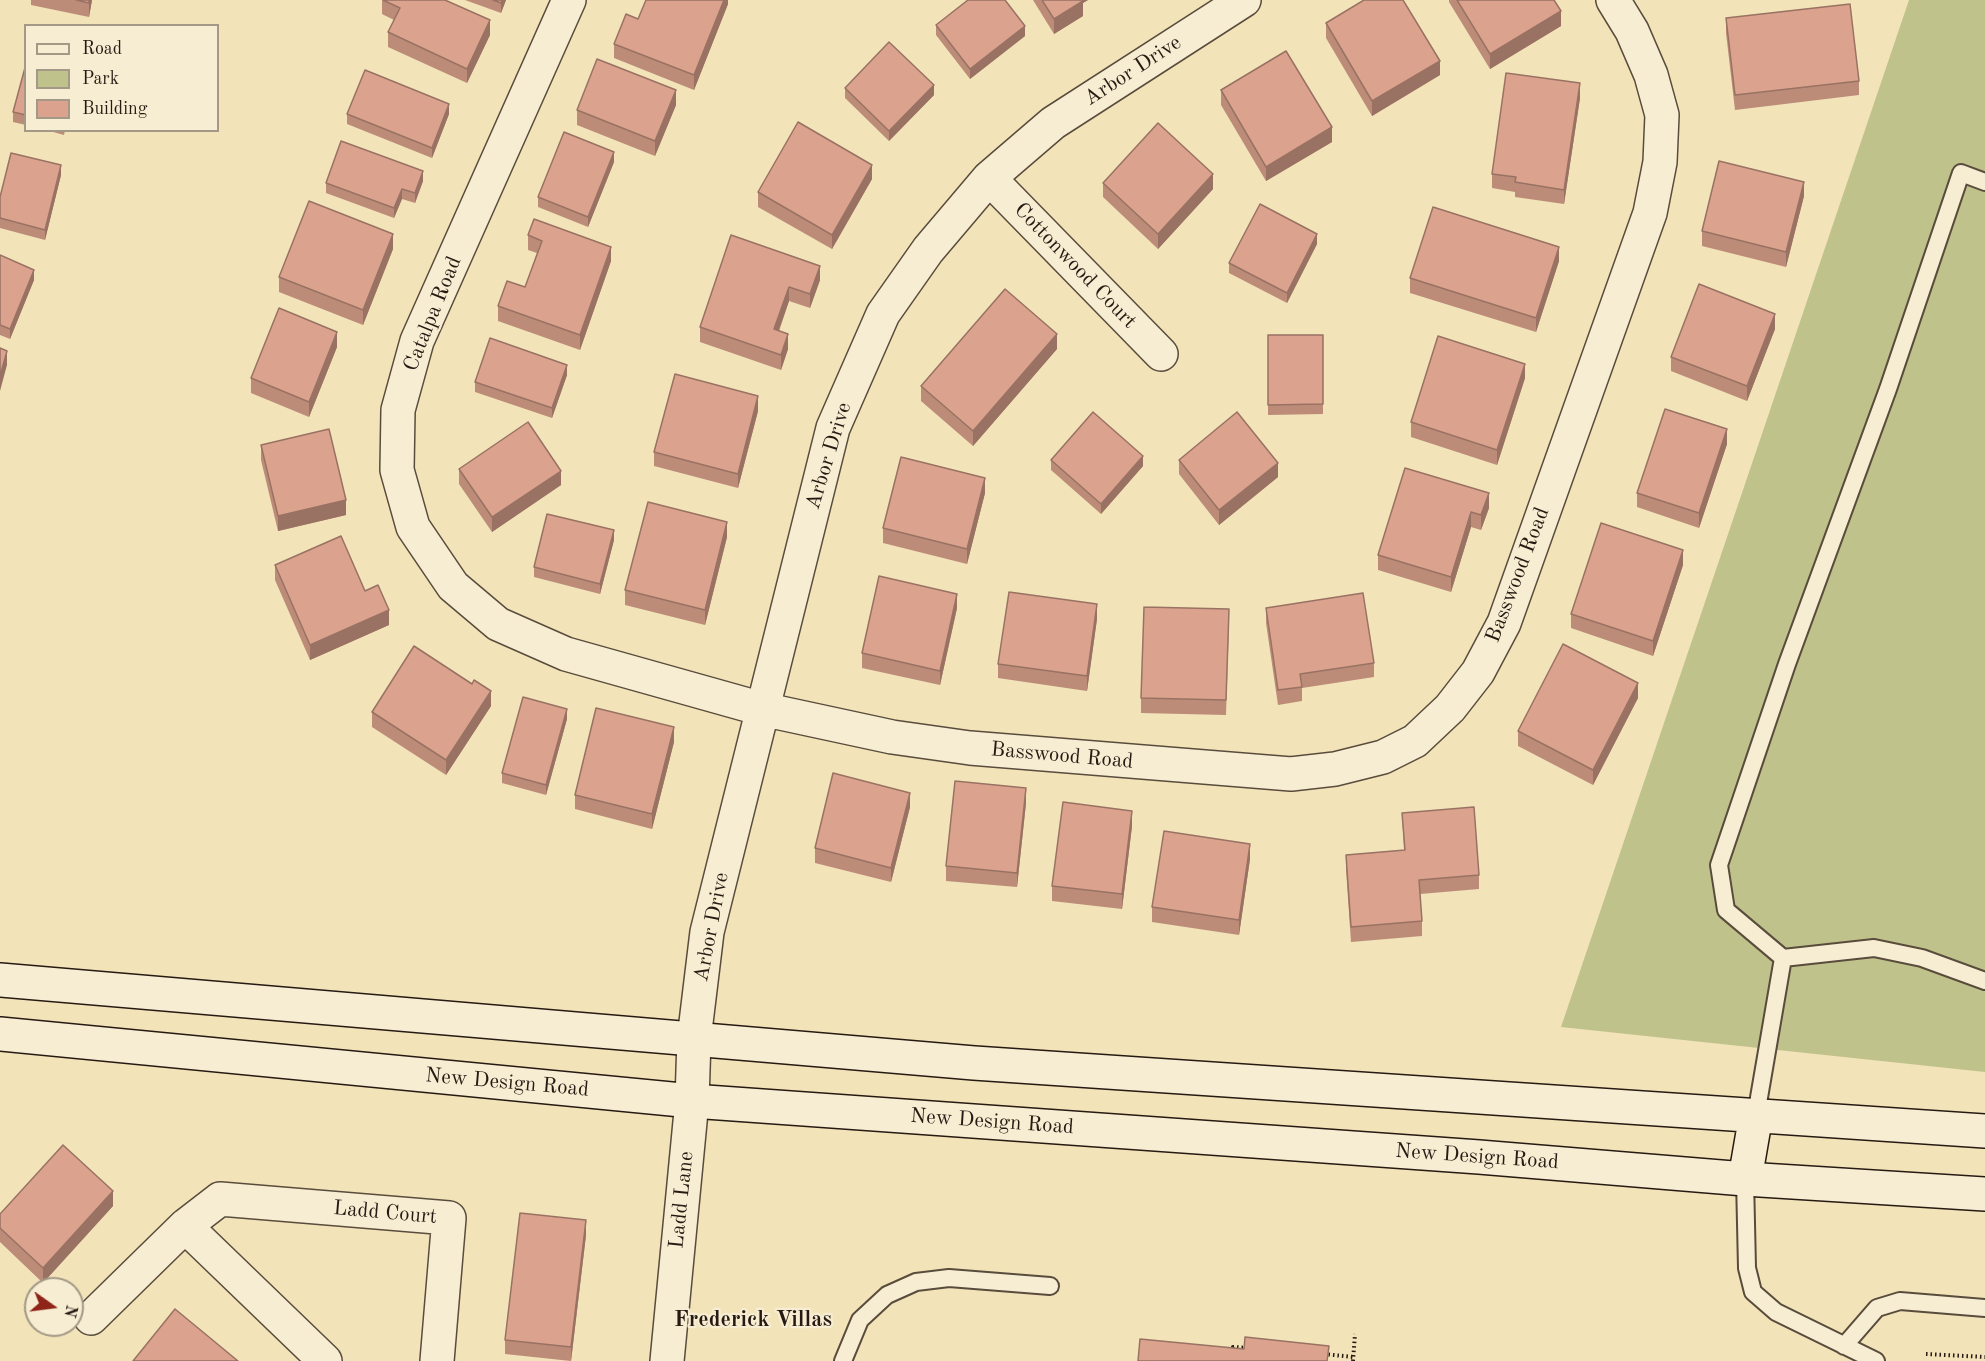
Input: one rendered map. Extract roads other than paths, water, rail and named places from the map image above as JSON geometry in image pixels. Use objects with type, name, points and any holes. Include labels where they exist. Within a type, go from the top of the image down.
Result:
[{"type":"street","name":"Catalpa Road","points":[[569,0],[417,341],[398,410],[397,470],[413,527],[453,586],[498,624],[566,654],[762,709]]},
{"type":"street","name":"Arbor Drive","points":[[694,1039],[707,933],[833,428],[883,314],[928,250],[990,177],[1053,123],[1244,0]]},
{"type":"street","name":"Basswood Road","points":[[762,709],[892,737],[970,748],[1291,774],[1335,769],[1383,757],[1414,741],[1450,708],[1478,672],[1504,623],[1650,213],[1660,162],[1662,115],[1651,75],[1632,31],[1613,0]]},
{"type":"street","name":"Cottonwood Court","points":[[990,177],[1161,354]]},
{"type":"street","points":[[0,980],[974,1063],[1985,1131]]},
{"type":"street","name":"New Design Road","points":[[0,1034],[692,1101],[1455,1155],[1745,1179],[1985,1194]]},
{"type":"street","name":"Ladd Lane","points":[[667,1361],[692,1101],[694,1039]]},
{"type":"street","points":[[1745,1179],[1756,1115]]},
{"type":"street","name":"Ladd Court","points":[[92,1318],[185,1226],[220,1199],[450,1218],[437,1361]]},
{"type":"street","points":[[185,1226],[325,1361]]},
{"type":"lane","points":[[1985,182],[1961,173],[1888,389],[1787,664],[1719,865],[1726,910],[1783,958],[1874,948],[1922,958],[1985,981]]},
{"type":"lane","points":[[1756,1115],[1783,958]]},
{"type":"lane","points":[[1745,1179],[1747,1268],[1753,1292],[1776,1312],[1876,1361]]},
{"type":"lane","points":[[843,1361],[860,1320],[887,1296],[916,1282],[949,1278],[1050,1286]]},
{"type":"lane","points":[[1844,1346],[1877,1308],[1900,1301],[1985,1308]]},
{"type":"district","name":"Frederick Villas","points":[[753,1320]]}]
